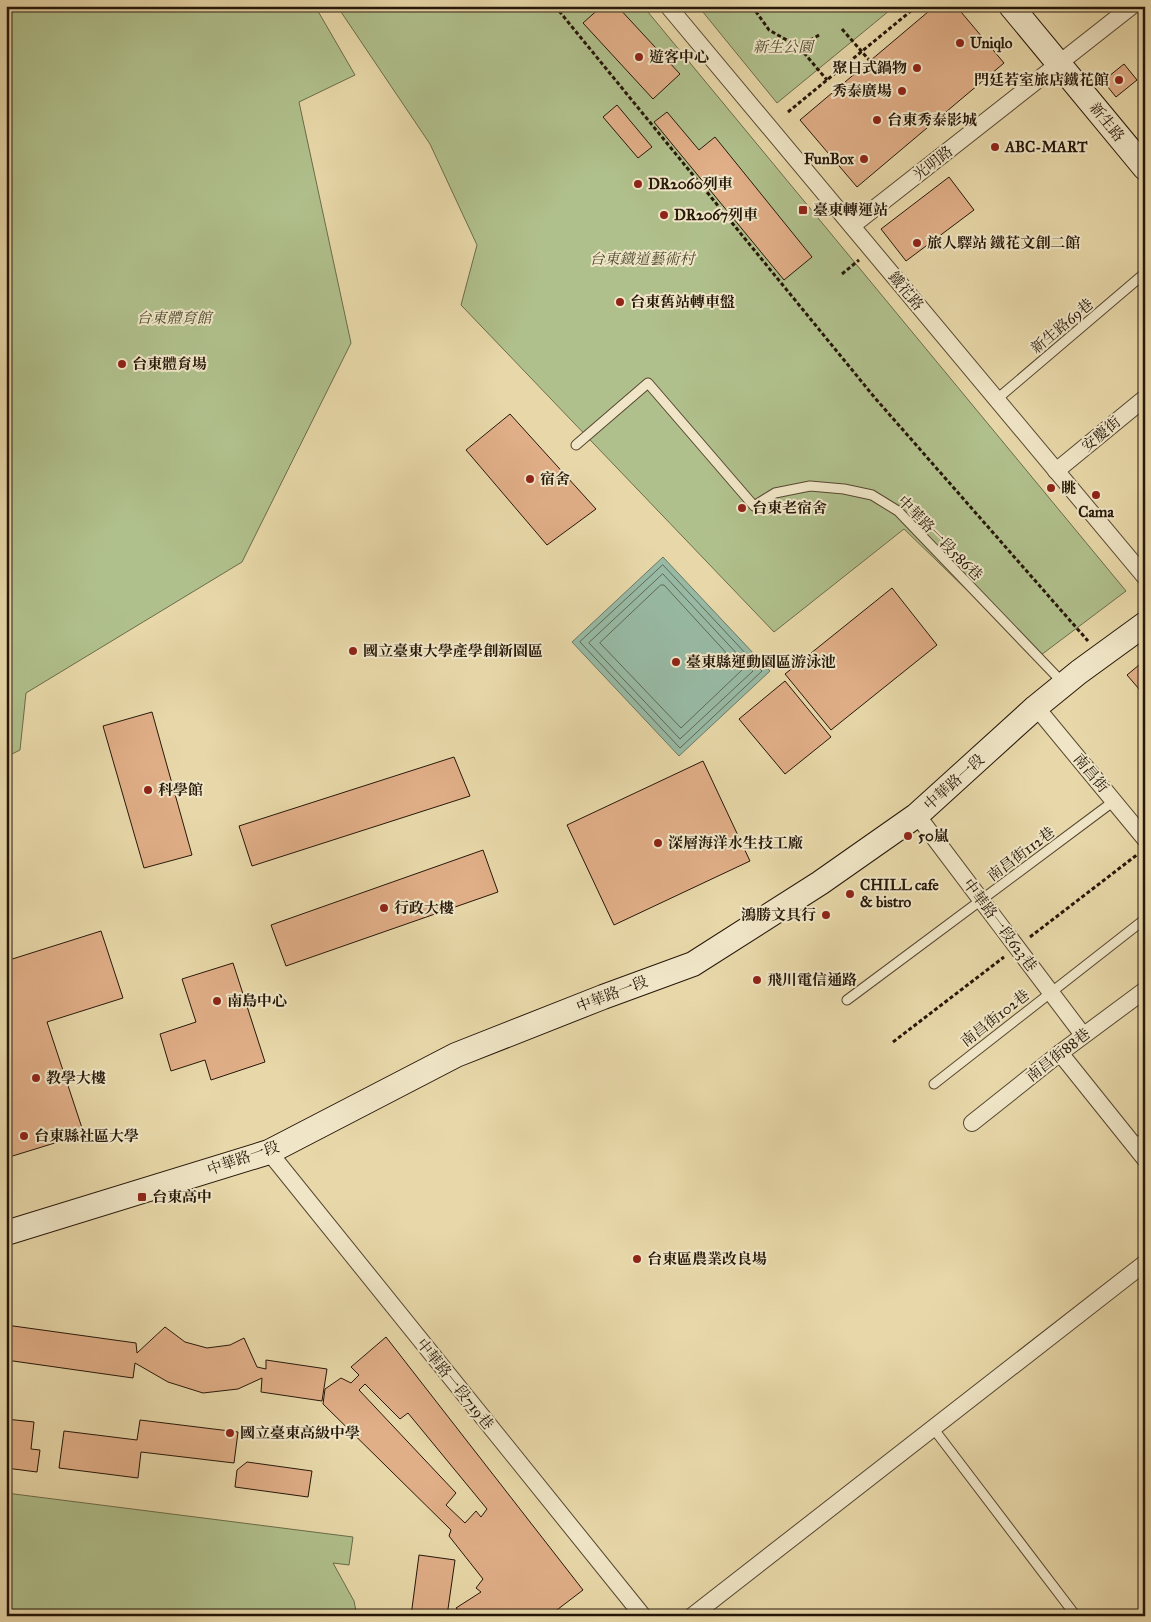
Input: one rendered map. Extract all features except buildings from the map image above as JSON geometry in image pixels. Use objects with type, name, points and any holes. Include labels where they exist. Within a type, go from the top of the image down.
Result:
[{"type":"street","name":"鐵花路","points":[[668,6],[1145,576]]},
{"type":"street","name":"新生路","points":[[1012,6],[1145,168]]},
{"type":"street","name":"光明路","points":[[852,226],[1132,6]]},
{"type":"street","name":"安慶街","points":[[1056,471],[1145,398]]},
{"type":"street","name":"中華路一段","points":[[6,1233],[269,1152],[456,1055],[693,964],[820,883],[917,815],[1036,707],[1145,624]]},
{"type":"street","name":"南昌街","points":[[1036,707],[1145,839]]},
{"type":"street","name":"中華路一段623巷","points":[[917,815],[1083,1035]]},
{"type":"street","name":"南昌街88巷","points":[[972,1123],[1083,1035],[1145,990]]},
{"type":"street","points":[[1060,1053],[1139,1141],[1145,1159]]},
{"type":"street","name":"中華路一段719巷","points":[[269,1152],[643,1616]]},
{"type":"street","points":[[692,1616],[1145,1263]]},
{"type":"lane","name":"新生路69巷","points":[[997,399],[1145,273]]},
{"type":"lane","name":"中華路一段586巷","points":[[576,445],[648,383],[754,506],[775,493],[810,486],[844,489],[872,495],[898,511],[1064,684]]},
{"type":"lane","name":"南昌街112巷","points":[[847,1000],[1114,801]]},
{"type":"lane","name":"南昌街102巷","points":[[934,1084],[1145,919]]},
{"type":"lane","points":[[933,1428],[1076,1616]]},
{"type":"path","points":[[555,6],[875,398],[1101,656]]},
{"type":"path","points":[[752,6],[769,30],[799,47],[827,80]]},
{"type":"path","points":[[788,112],[917,6]]},
{"type":"path","points":[[842,29],[870,61]]},
{"type":"path","points":[[799,47],[820,35]]},
{"type":"path","points":[[842,274],[860,258]]},
{"type":"green space","name":"台東體育館","points":[[6,6],[315,6],[355,75],[299,102],[351,343],[242,562],[26,693],[20,750],[6,757]]},
{"type":"green space","name":"台東鐵道藝術村","points":[[337,6],[643,6],[1126,591],[1037,658],[904,529],[774,632],[461,305],[477,245],[430,144]]},
{"type":"green space","name":"新生公園","points":[[698,6],[895,6],[777,103]]},
{"type":"green space","points":[[6,1493],[353,1537],[349,1565],[333,1563],[354,1601],[357,1616],[6,1616]]},
{"type":"water","name":"臺東縣運動園區游泳池","points":[[663,557],[770,671],[679,756],[572,642]]},
{"type":"place","name":"Uniqlo","points":[[960,43]]},
{"type":"place","name":"遊客中心","points":[[639,57]]},
{"type":"place","name":"聚日式鍋物","points":[[917,68]]},
{"type":"place","name":"門廷若室旅店鐵花館","points":[[1119,80]]},
{"type":"place","name":"秀泰廣場","points":[[902,91]]},
{"type":"place","name":"台東秀泰影城","points":[[877,120]]},
{"type":"place","name":"ABC-MART","points":[[995,147]]},
{"type":"place","name":"FunBox","points":[[864,159]]},
{"type":"place","name":"DR2060列車","points":[[638,184]]},
{"type":"place","name":"臺東轉運站","points":[[803,210]]},
{"type":"place","name":"DR2067列車","points":[[664,215]]},
{"type":"place","name":"旅人驛站 鐵花文創二館","points":[[917,243]]},
{"type":"place","name":"台東舊站轉車盤","points":[[620,302]]},
{"type":"place","name":"台東體育場","points":[[122,364]]},
{"type":"place","name":"宿舍","points":[[530,479]]},
{"type":"place","name":"眺","points":[[1051,488]]},
{"type":"place","name":"Cama","points":[[1096,495]]},
{"type":"place","name":"台東老宿舍","points":[[742,508]]},
{"type":"place","name":"國立臺東大學產學創新園區","points":[[353,651]]},
{"type":"place","name":"臺東縣運動園區游泳池","points":[[676,662]]},
{"type":"place","name":"科學館","points":[[148,790]]},
{"type":"place","name":"50嵐","points":[[908,836]]},
{"type":"place","name":"深層海洋水生技工廠","points":[[658,843]]},
{"type":"place","name":"CHILL cafe & bistro","points":[[850,894]]},
{"type":"place","name":"行政大樓","points":[[384,908]]},
{"type":"place","name":"鴻勝文具行","points":[[826,915]]},
{"type":"place","name":"飛川電信通路","points":[[757,980]]},
{"type":"place","name":"南島中心","points":[[217,1001]]},
{"type":"place","name":"教學大樓","points":[[36,1078]]},
{"type":"place","name":"台東縣社區大學","points":[[24,1136]]},
{"type":"place","name":"台東高中","points":[[142,1197]]},
{"type":"place","name":"台東區農業改良場","points":[[637,1259]]},
{"type":"place","name":"國立臺東高級中學","points":[[230,1433]]}]
